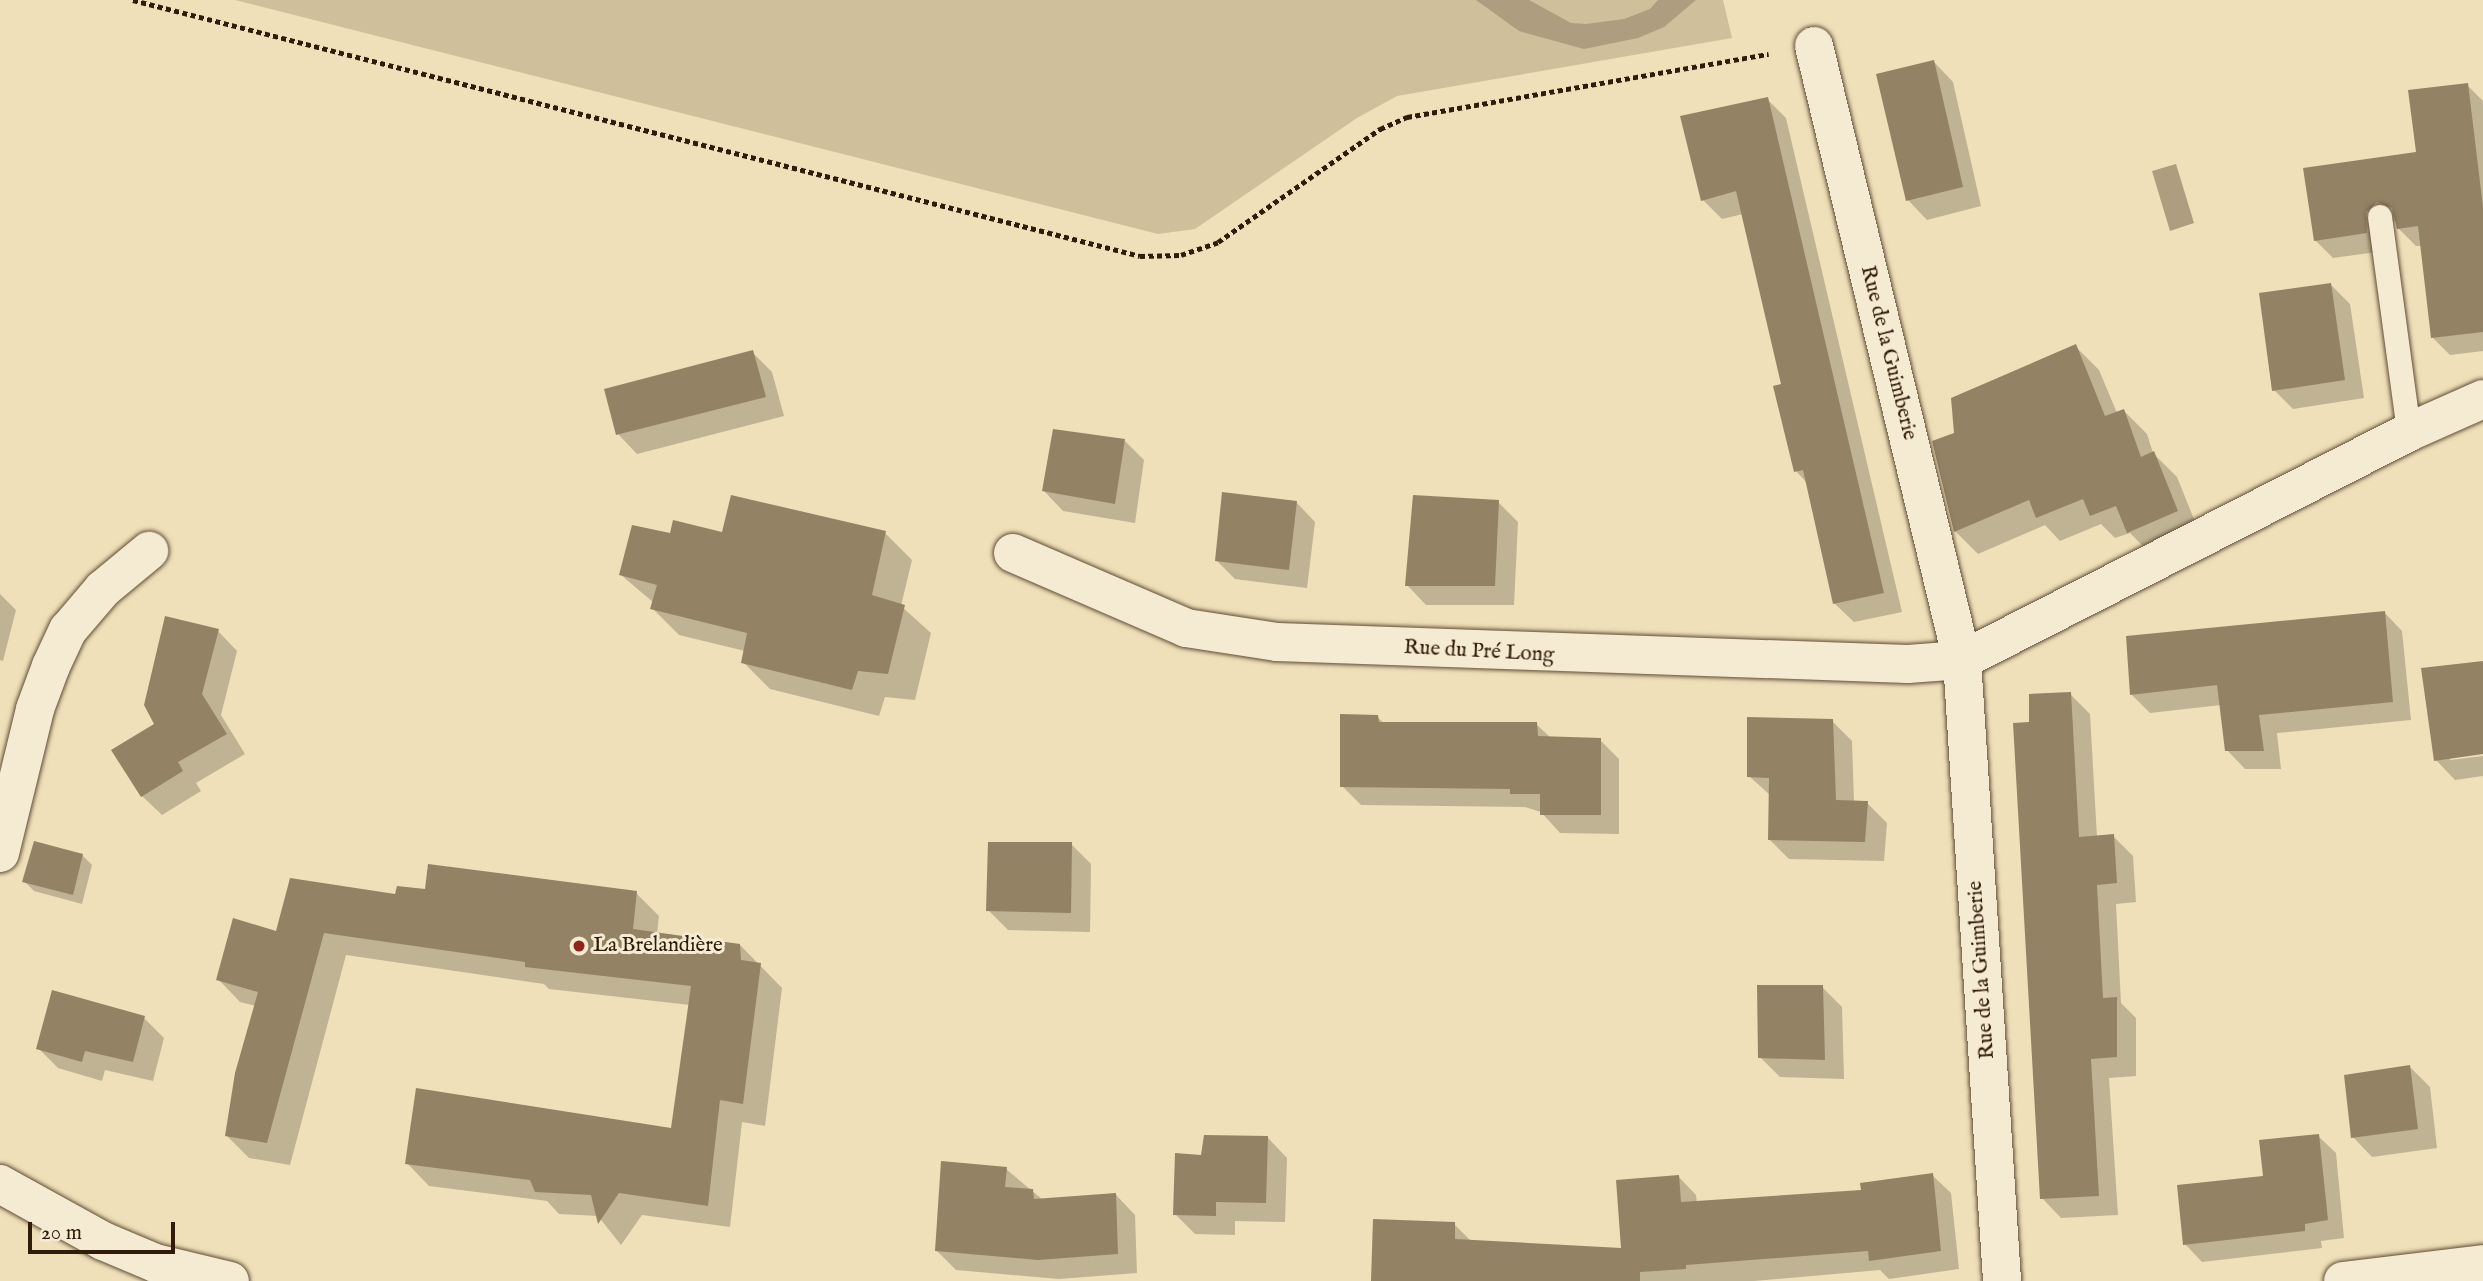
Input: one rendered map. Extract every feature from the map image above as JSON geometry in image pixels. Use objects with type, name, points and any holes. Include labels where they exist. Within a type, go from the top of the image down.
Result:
[{"type":"street","name":"Rue de la Guimberie","points":[[1814,46],[1962,660],[2002,1281]]},
{"type":"street","points":[[1962,660],[2409,432],[2483,399]]},
{"type":"street","points":[[0,853],[35,709],[68,630],[103,589],[149,551]]},
{"type":"street","name":"Rue du Pré Long","points":[[1013,554],[1186,628],[1277,642],[1908,664],[1962,660]]},
{"type":"street","points":[[0,1184],[134,1254],[230,1281]]},
{"type":"street","points":[[2343,1281],[2483,1264]]},
{"type":"lane","points":[[2380,217],[2409,432]]},
{"type":"path","points":[[133,0],[1140,256],[1181,255],[1218,242],[1380,129],[1407,117],[1814,46]]},
{"type":"shaded area","points":[[235,0],[1723,0],[1732,38],[1397,96],[1357,118],[1195,229],[1158,234]]},
{"type":"shaded area","points":[[1476,0],[1529,0],[1571,23],[1586,24],[1624,19],[1650,9],[1658,0],[1696,0],[1664,27],[1638,38],[1584,49],[1519,31]]},
{"type":"shaded area","points":[[2176,164],[2194,223],[2170,231],[2152,171]]},
{"type":"building","points":[[1934,60],[1963,187],[1906,201],[1876,74]]},
{"type":"building","points":[[2468,83],[2483,207],[2483,332],[2431,338],[2418,226],[2397,229],[2392,208],[2377,202],[2366,212],[2367,233],[2314,241],[2303,168],[2416,152],[2408,90]]},
{"type":"building","points":[[1768,97],[1884,593],[1833,604],[1803,470],[1794,472],[1773,386],[1781,384],[1736,191],[1701,201],[1680,116]]},
{"type":"building","points":[[2331,283],[2345,380],[2272,391],[2259,293]]},
{"type":"building","points":[[2076,344],[2105,416],[2124,409],[2141,457],[2154,451],[2178,511],[2127,533],[2116,506],[2090,516],[2083,499],[2036,518],[2029,500],[1954,532],[1932,441],[1954,433],[1951,398]]},
{"type":"building","points":[[753,350],[766,397],[616,435],[604,389]]},
{"type":"building","points":[[1053,429],[1125,439],[1115,504],[1042,491]]},
{"type":"building","points":[[1222,492],[1297,501],[1289,570],[1215,561]]},
{"type":"building","points":[[731,495],[886,531],[872,595],[905,605],[888,674],[858,671],[852,690],[741,663],[747,633],[650,609],[657,585],[619,575],[632,525],[670,533],[673,520],[722,532]]},
{"type":"building","points":[[1413,495],[1499,500],[1495,586],[1405,586]]},
{"type":"building","points":[[2385,611],[2393,702],[2259,715],[2264,751],[2225,751],[2217,685],[2130,695],[2126,636]]},
{"type":"building","points":[[165,616],[219,629],[202,694],[227,734],[178,762],[183,771],[141,797],[111,750],[154,724],[144,705]]},
{"type":"building","points":[[2483,661],[2483,754],[2434,761],[2421,668]]},
{"type":"building","points":[[2071,692],[2079,837],[2114,834],[2117,883],[2097,885],[2103,998],[2117,997],[2117,1057],[2091,1059],[2099,1196],[2040,1199],[2013,723],[2029,722],[2029,694]]},
{"type":"building","points":[[1340,714],[1378,715],[1379,722],[1537,722],[1538,736],[1601,738],[1601,815],[1540,815],[1540,794],[1510,794],[1510,789],[1340,787]]},
{"type":"building","points":[[1747,717],[1833,719],[1836,800],[1868,801],[1865,842],[1768,840],[1769,778],[1747,777]]},
{"type":"building","points":[[34,841],[83,854],[73,895],[22,882]]},
{"type":"building","points":[[988,842],[1072,842],[1071,913],[986,911]]},
{"type":"building","points":[[428,864],[637,891],[633,929],[740,944],[741,960],[761,963],[743,1104],[720,1100],[708,1206],[619,1193],[598,1224],[591,1195],[535,1192],[530,1180],[405,1164],[416,1088],[671,1128],[691,986],[525,967],[525,962],[324,933],[267,1143],[225,1136],[235,1073],[258,992],[216,980],[233,918],[276,931],[290,878],[395,894],[397,886],[425,889]]},
{"type":"building","points":[[1757,985],[1823,985],[1825,1060],[1758,1058]]},
{"type":"building","points":[[52,990],[145,1016],[133,1062],[85,1051],[82,1062],[36,1049]]},
{"type":"building","points":[[2410,1065],[2418,1129],[2351,1138],[2344,1075]]},
{"type":"building","points":[[2319,1134],[2328,1220],[2305,1224],[2305,1231],[2183,1245],[2177,1185],[2263,1176],[2259,1140]]},
{"type":"building","points":[[1204,1135],[1268,1136],[1266,1203],[1216,1202],[1216,1216],[1173,1215],[1175,1153],[1201,1155]]},
{"type":"building","points":[[941,1161],[1007,1167],[1005,1187],[1033,1189],[1034,1199],[1116,1193],[1118,1254],[1038,1260],[935,1251]]},
{"type":"building","points":[[1933,1173],[1941,1251],[1869,1261],[1868,1251],[1686,1265],[1686,1269],[1640,1272],[1640,1281],[1371,1281],[1373,1219],[1455,1222],[1455,1239],[1621,1248],[1616,1180],[1679,1175],[1681,1202],[1861,1190],[1860,1183]]},
{"type":"place","name":"La Brelandière","points":[[579,946]]}]
